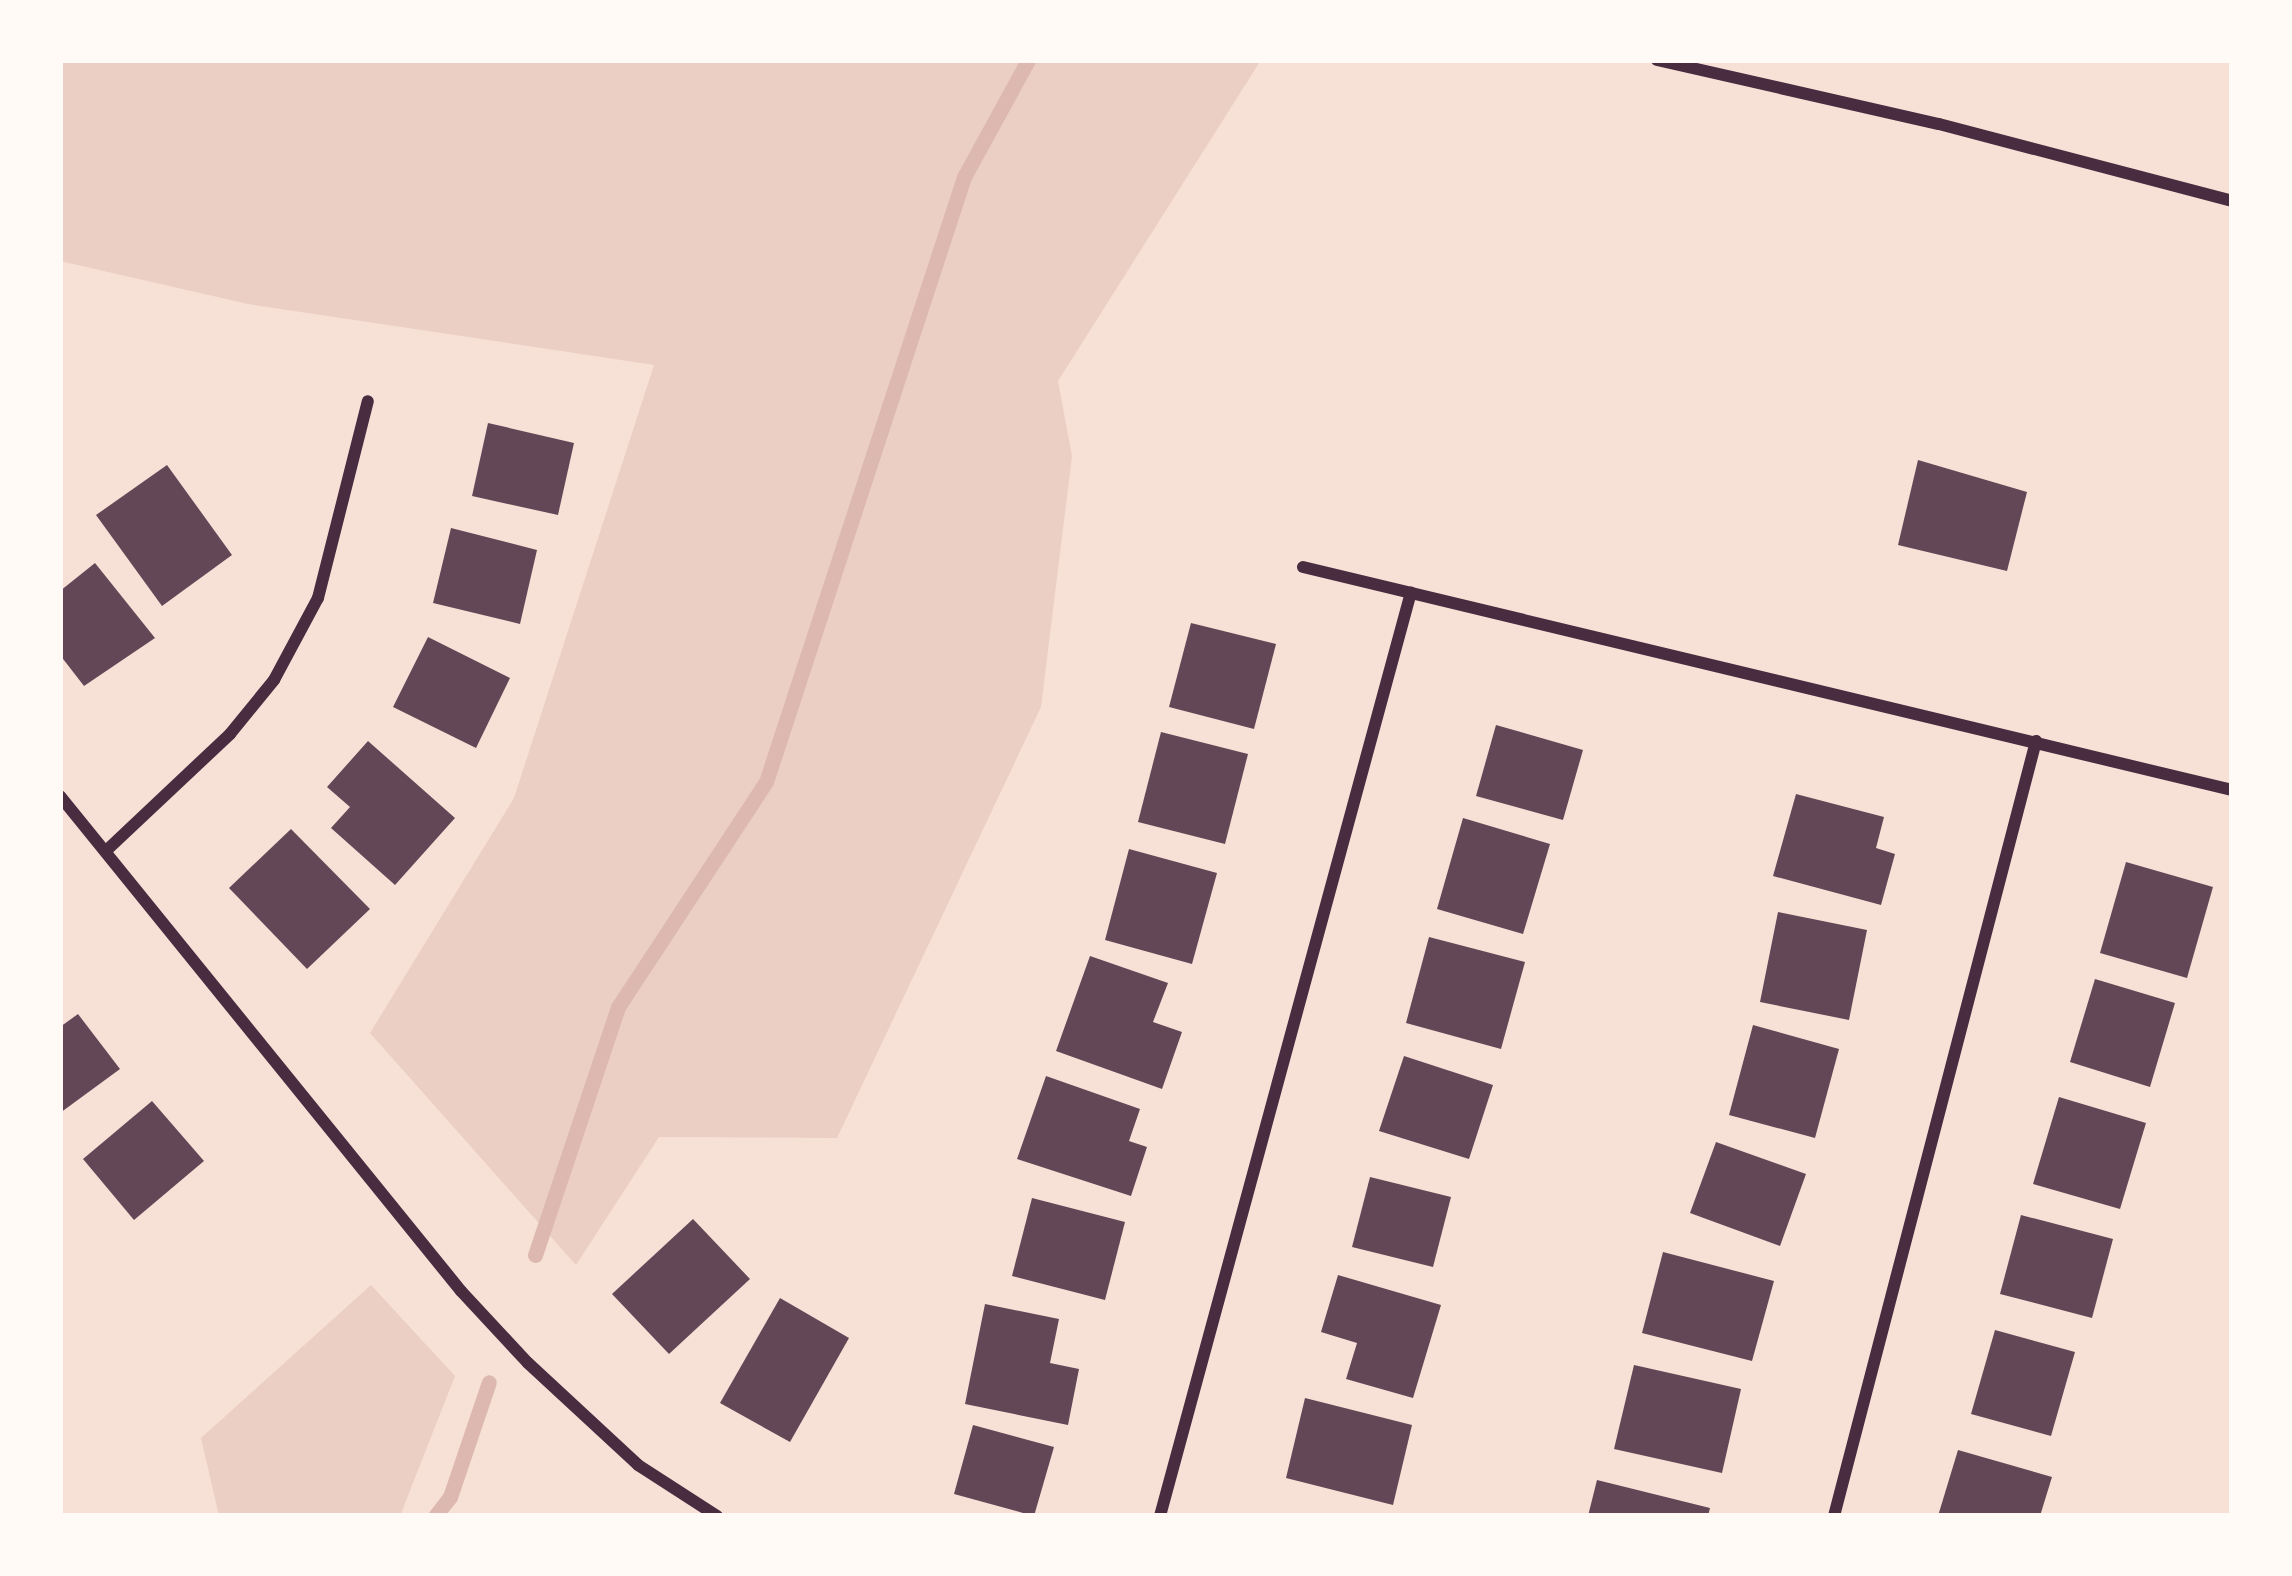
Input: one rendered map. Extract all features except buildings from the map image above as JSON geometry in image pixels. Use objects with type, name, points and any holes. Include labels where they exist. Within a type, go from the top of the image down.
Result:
[{"type":"street","points":[[1657,60],[1939,124],[2232,201]]},
{"type":"street","points":[[108,849],[230,734],[274,680],[318,598],[368,401]]},
{"type":"street","points":[[1303,567],[2232,790]]},
{"type":"street","points":[[1160,1516],[1412,592]]},
{"type":"street","points":[[1834,1516],[2036,741]]},
{"type":"street","points":[[60,796],[108,849],[460,1291],[528,1363],[638,1465],[717,1516]]},
{"type":"shaded area","points":[[60,60],[1261,60],[1058,381],[1072,456],[1041,707],[837,1138],[659,1137],[576,1265],[370,1033],[514,798],[654,365],[248,304],[60,261]]},
{"type":"shaded area","points":[[371,1285],[455,1376],[400,1516],[219,1516],[201,1438]]},
{"type":"waterway","points":[[535,1255],[618,1007],[766,782],[964,177],[1028,60]]},
{"type":"waterway","points":[[435,1516],[450,1497],[489,1382]]}]
